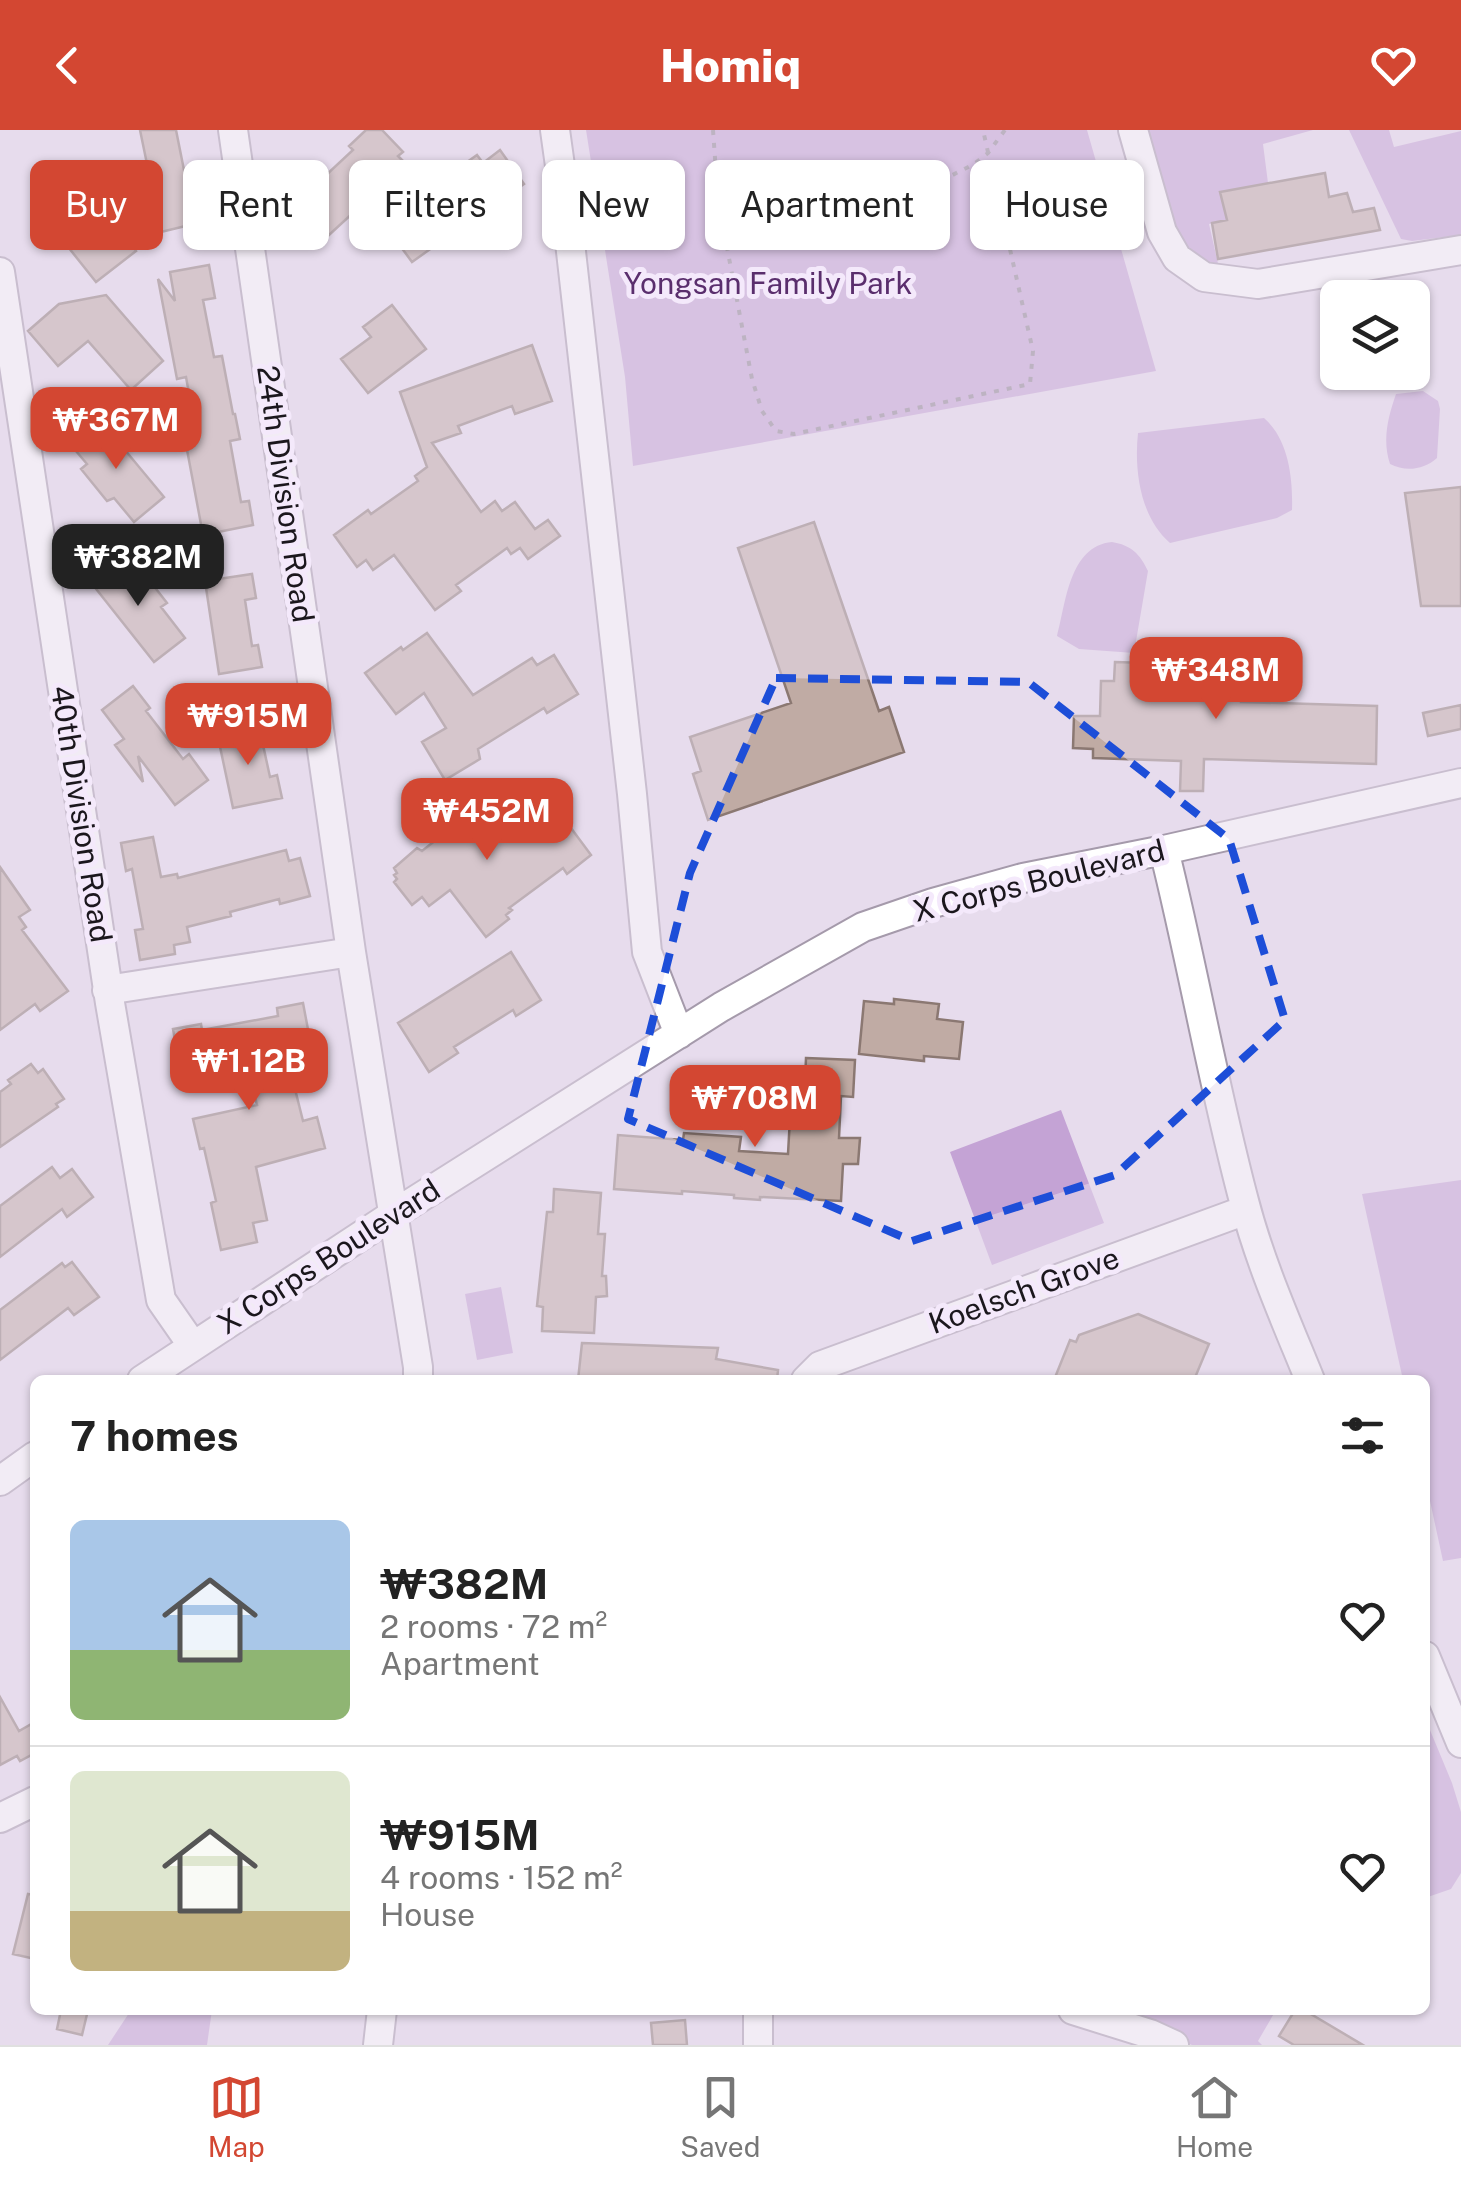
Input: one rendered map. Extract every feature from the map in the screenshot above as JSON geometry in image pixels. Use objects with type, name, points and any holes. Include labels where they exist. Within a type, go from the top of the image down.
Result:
[{"type":"street","name":"24th Division Road","points":[[234,130],[350,952],[418,1375]]},
{"type":"street","points":[[555,130],[568,216],[647,952],[679,1034]]},
{"type":"street","points":[[1134,130],[1162,232],[1177,258],[1204,277],[1258,284],[1461,250]]},
{"type":"street","name":"40th Division Road","points":[[0,272],[108,990],[161,1300],[193,1346]]},
{"type":"street","name":"X Corps Boulevard","points":[[150,1375],[721,1007],[864,927],[1023,878],[1461,783]]},
{"type":"street","points":[[1164,850],[1246,1210],[1272,1288],[1308,1375]]},
{"type":"street","points":[[108,990],[350,952]]},
{"type":"street","name":"Koelsch Grove","points":[[811,1375],[820,1366],[1246,1210]]},
{"type":"street","points":[[0,1480],[30,1459]]},
{"type":"street","points":[[1430,1668],[1461,1744]]},
{"type":"street","points":[[0,1818],[30,1803]]},
{"type":"street","points":[[378,2045],[381,2015]]},
{"type":"street","points":[[758,2015],[758,2045]]},
{"type":"street","points":[[1089,2015],[1174,2045]]},
{"type":"path","points":[[712,130],[715,160]]},
{"type":"path","points":[[727,250],[752,379],[762,411],[776,431],[794,434],[1030,384],[1033,351],[983,130]]},
{"type":"path","points":[[950,176],[974,164],[1005,130]]},
{"type":"highlighted area","points":[[776,678],[1028,682],[1229,839],[1285,1020],[1115,1175],[912,1241],[628,1119],[690,873]]},
{"type":"green space","name":"Yongsan Family Park","points":[[586,130],[1087,130],[1096,160],[970,160],[970,250],[1121,250],[1156,371],[633,466],[625,377],[605,250],[685,250],[685,160],[591,160]]},
{"type":"green space","points":[[1147,130],[1313,130],[1263,144],[1268,183],[1220,193],[1227,220],[1209,224],[1219,268],[1189,251],[1177,239]]},
{"type":"green space","points":[[1349,130],[1389,130],[1394,147],[1461,131],[1461,235],[1401,239]]},
{"type":"green space","points":[[1423,391],[1438,401],[1440,409],[1437,458],[1420,467],[1396,467],[1390,464],[1386,437],[1396,394]]},
{"type":"green space","points":[[1264,418],[1284,449],[1292,486],[1292,510],[1277,518],[1170,543],[1152,520],[1141,492],[1138,433]]},
{"type":"green space","points":[[1112,542],[1134,551],[1148,571],[1134,653],[1079,649],[1057,636],[1078,565],[1098,546]]},
{"type":"green space","points":[[1061,1110],[1104,1223],[992,1265],[950,1152]]},
{"type":"green space","points":[[1461,1180],[1461,1558],[1443,1561],[1430,1501],[1430,1375],[1402,1375],[1362,1194]]},
{"type":"green space","points":[[501,1287],[513,1353],[477,1360],[465,1294]]},
{"type":"green space","points":[[1430,1730],[1461,1812],[1461,1873],[1451,1889],[1430,1896]]},
{"type":"green space","points":[[128,2015],[211,2015],[207,2045],[108,2045]]},
{"type":"green space","points":[[1273,2015],[1258,2041],[1262,2045],[1192,2045],[1128,2018]]},
{"type":"building","points":[[140,130],[176,130],[183,165],[183,227],[163,232],[163,160],[146,160]]},
{"type":"building","points":[[366,130],[382,130],[403,152],[398,156],[402,160],[349,160],[349,217],[329,235],[329,172],[353,150],[349,146]]},
{"type":"building","points":[[500,150],[507,160],[487,160]]},
{"type":"building","points":[[1325,173],[1329,197],[1347,193],[1353,212],[1374,208],[1380,230],[1218,259],[1212,223],[1227,220],[1220,192]]},
{"type":"building","points":[[70,250],[136,251],[96,282]]},
{"type":"building","points":[[403,250],[429,250],[412,262]]},
{"type":"building","points":[[209,265],[215,298],[203,300],[214,357],[222,356],[240,439],[230,441],[241,502],[249,501],[253,525],[203,535],[182,423],[194,421],[186,377],[177,379],[158,279],[175,301],[170,272]]},
{"type":"building","points":[[106,295],[163,361],[131,390],[88,341],[58,366],[28,331],[59,304]]},
{"type":"building","points":[[392,305],[426,349],[368,393],[341,359],[371,337],[363,327]]},
{"type":"building","points":[[532,345],[552,401],[515,414],[512,406],[458,426],[461,433],[432,443],[481,512],[495,501],[502,511],[515,502],[535,529],[548,520],[560,536],[528,559],[520,548],[511,554],[507,548],[456,585],[461,591],[435,610],[394,555],[373,570],[366,560],[357,567],[334,535],[418,481],[415,476],[427,467],[400,392]]},
{"type":"building","points":[[100,420],[164,497],[134,522],[114,498],[107,501],[81,469],[87,464],[70,444]]},
{"type":"building","points":[[1461,487],[1461,606],[1421,606],[1405,493]]},
{"type":"building","points":[[814,522],[879,711],[889,707],[904,752],[708,820],[693,774],[701,771],[690,737],[791,703],[738,548]]},
{"type":"building","points":[[117,558],[137,584],[146,576],[167,603],[161,607],[185,638],[154,662],[89,580]]},
{"type":"building","points":[[252,574],[256,598],[245,600],[252,646],[258,645],[262,667],[219,674],[205,581]]},
{"type":"building","points":[[427,633],[473,695],[532,658],[537,665],[554,655],[578,694],[547,713],[544,708],[478,749],[480,759],[445,780],[422,742],[446,728],[424,693],[396,714],[365,673]]},
{"type":"building","points":[[1115,662],[1242,666],[1241,702],[1377,706],[1376,764],[1204,759],[1203,791],[1180,791],[1181,761],[1093,758],[1093,749],[1073,748],[1074,716],[1100,716],[1101,681],[1114,681]]},
{"type":"building","points":[[133,686],[150,708],[146,711],[183,759],[189,754],[208,780],[175,805],[138,756],[143,782],[115,745],[124,739],[102,710]]},
{"type":"building","points":[[1461,705],[1461,729],[1428,736],[1423,713]]},
{"type":"building","points":[[258,722],[270,777],[277,775],[282,798],[233,808],[219,742],[230,740],[228,729]]},
{"type":"building","points":[[490,788],[533,841],[546,831],[551,838],[557,833],[560,837],[571,828],[591,855],[567,874],[563,868],[509,908],[509,919],[486,937],[450,890],[429,906],[422,897],[412,905],[394,882],[394,868],[470,813],[465,807]]},
{"type":"building","points":[[153,837],[161,877],[177,874],[178,878],[286,850],[289,861],[300,858],[310,896],[280,904],[279,899],[187,927],[190,942],[174,945],[175,954],[140,960],[135,930],[143,929],[132,869],[126,871],[121,843]]},
{"type":"building","points":[[0,867],[30,910],[19,917],[26,927],[22,930],[68,991],[40,1011],[35,1004],[0,1030]]},
{"type":"building","points":[[511,952],[541,1000],[516,1016],[513,1010],[454,1047],[458,1053],[429,1072],[398,1023]]},
{"type":"building","points":[[894,999],[939,1004],[937,1019],[963,1022],[959,1059],[924,1056],[924,1061],[859,1054],[864,1001],[894,1004]]},
{"type":"building","points":[[303,1003],[310,1040],[294,1043],[297,1060],[288,1061],[303,1121],[317,1117],[325,1148],[256,1167],[267,1220],[253,1223],[257,1242],[221,1250],[211,1203],[216,1201],[193,1119],[257,1105],[248,1069],[196,1078],[194,1066],[180,1069],[173,1029],[201,1024],[202,1030],[278,1016],[277,1008]]},
{"type":"building","points":[[806,1058],[855,1060],[853,1097],[841,1096],[839,1138],[860,1138],[858,1164],[843,1164],[841,1201],[760,1200],[682,1191],[614,1189],[618,1135],[683,1140],[684,1133],[741,1137],[739,1151],[788,1154],[792,1082],[805,1082]]},
{"type":"building","points":[[31,1064],[38,1073],[43,1069],[64,1099],[0,1147],[0,1092],[11,1084],[8,1080]]},
{"type":"building","points":[[52,1167],[60,1178],[72,1169],[93,1197],[67,1217],[62,1209],[0,1257],[0,1206]]},
{"type":"building","points":[[554,1189],[601,1193],[598,1234],[605,1234],[602,1276],[606,1276],[607,1296],[596,1297],[594,1333],[542,1331],[543,1307],[537,1306],[547,1212],[553,1212]]},
{"type":"building","points":[[72,1262],[99,1297],[74,1315],[68,1308],[0,1360],[0,1310],[62,1263],[65,1267]]},
{"type":"building","points":[[1138,1314],[1209,1344],[1196,1375],[1056,1375],[1070,1340],[1076,1342],[1079,1335]]},
{"type":"building","points":[[582,1343],[718,1348],[716,1359],[778,1370],[778,1375],[579,1375]]},
{"type":"building","points":[[0,1697],[19,1731],[30,1725],[30,1756],[20,1761],[17,1756],[0,1765]]},
{"type":"building","points":[[28,1894],[30,1894],[30,1958],[13,1954]]},
{"type":"building","points":[[60,2015],[87,2015],[82,2035],[57,2029]]},
{"type":"building","points":[[1292,2015],[1312,2015],[1363,2045],[1294,2045],[1279,2036]]},
{"type":"building","points":[[685,2020],[687,2045],[653,2045],[651,2023]]}]
